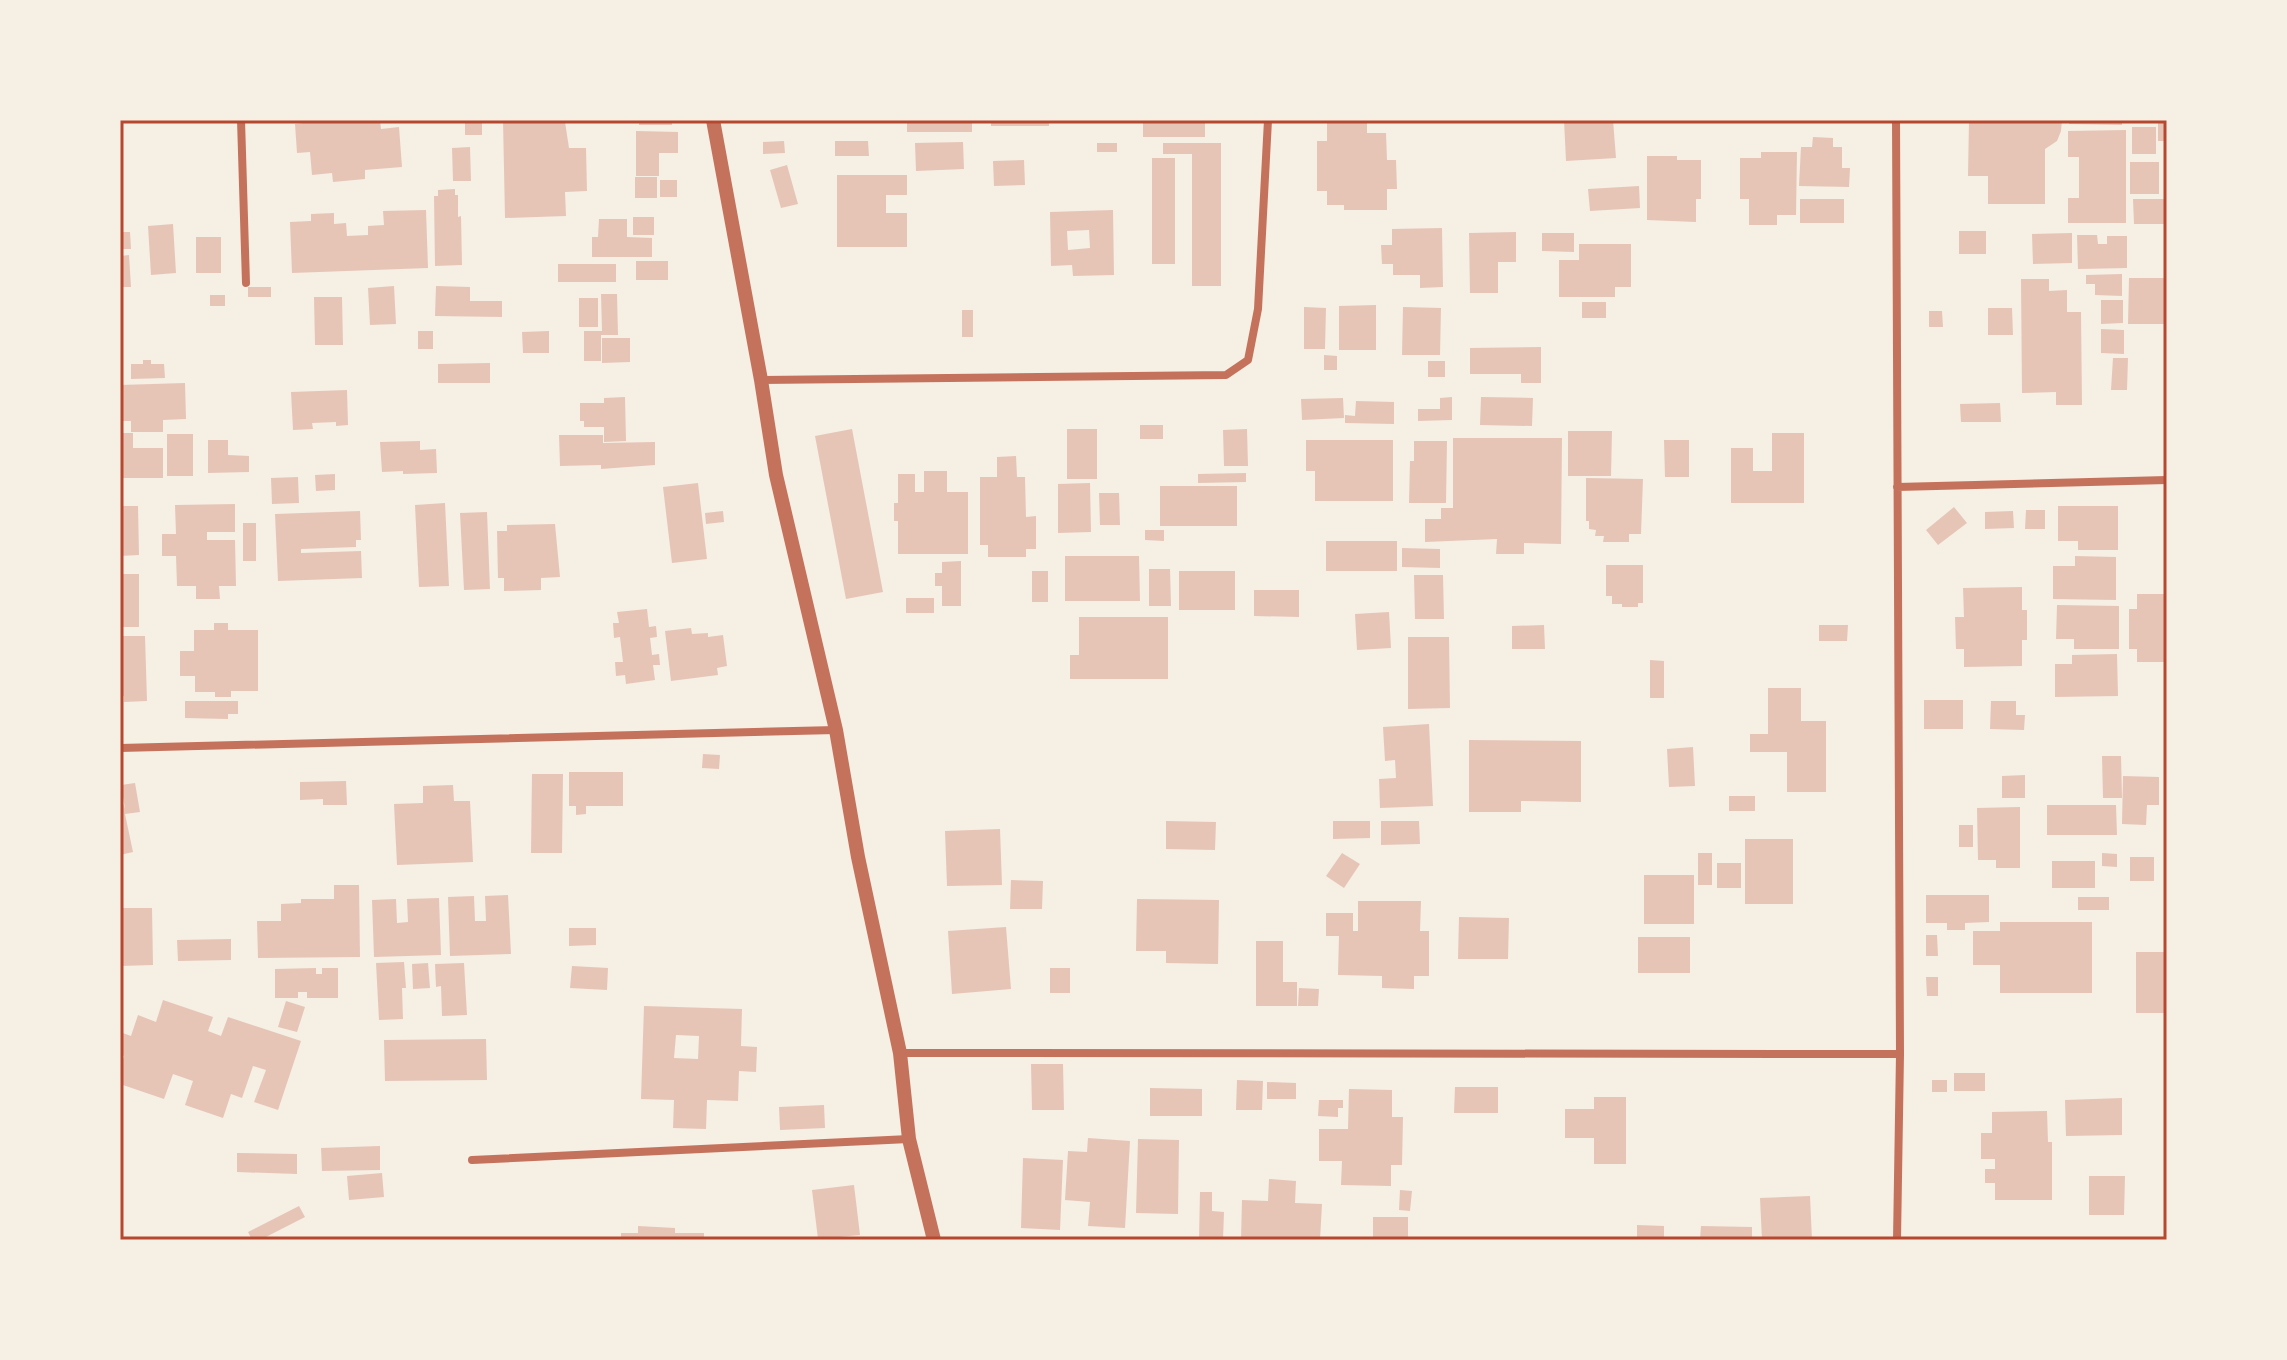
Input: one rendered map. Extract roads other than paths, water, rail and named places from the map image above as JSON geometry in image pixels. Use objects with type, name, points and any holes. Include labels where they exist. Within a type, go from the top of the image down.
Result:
[{"type":"street","points":[[241,120],[246,283]]},
{"type":"street","points":[[713,120],[778,488],[836,730],[858,857],[900,1053],[909,1139],[934,1240]]},
{"type":"street","points":[[761,380],[1226,375],[1248,360],[1258,309],[1268,120]]},
{"type":"street","points":[[1896,120],[1900,1054],[1897,1240]]},
{"type":"street","points":[[1897,487],[2167,480]]},
{"type":"street","points":[[120,748],[836,730]]},
{"type":"street","points":[[900,1053],[1900,1054]]},
{"type":"street","points":[[472,1160],[909,1139]]}]
